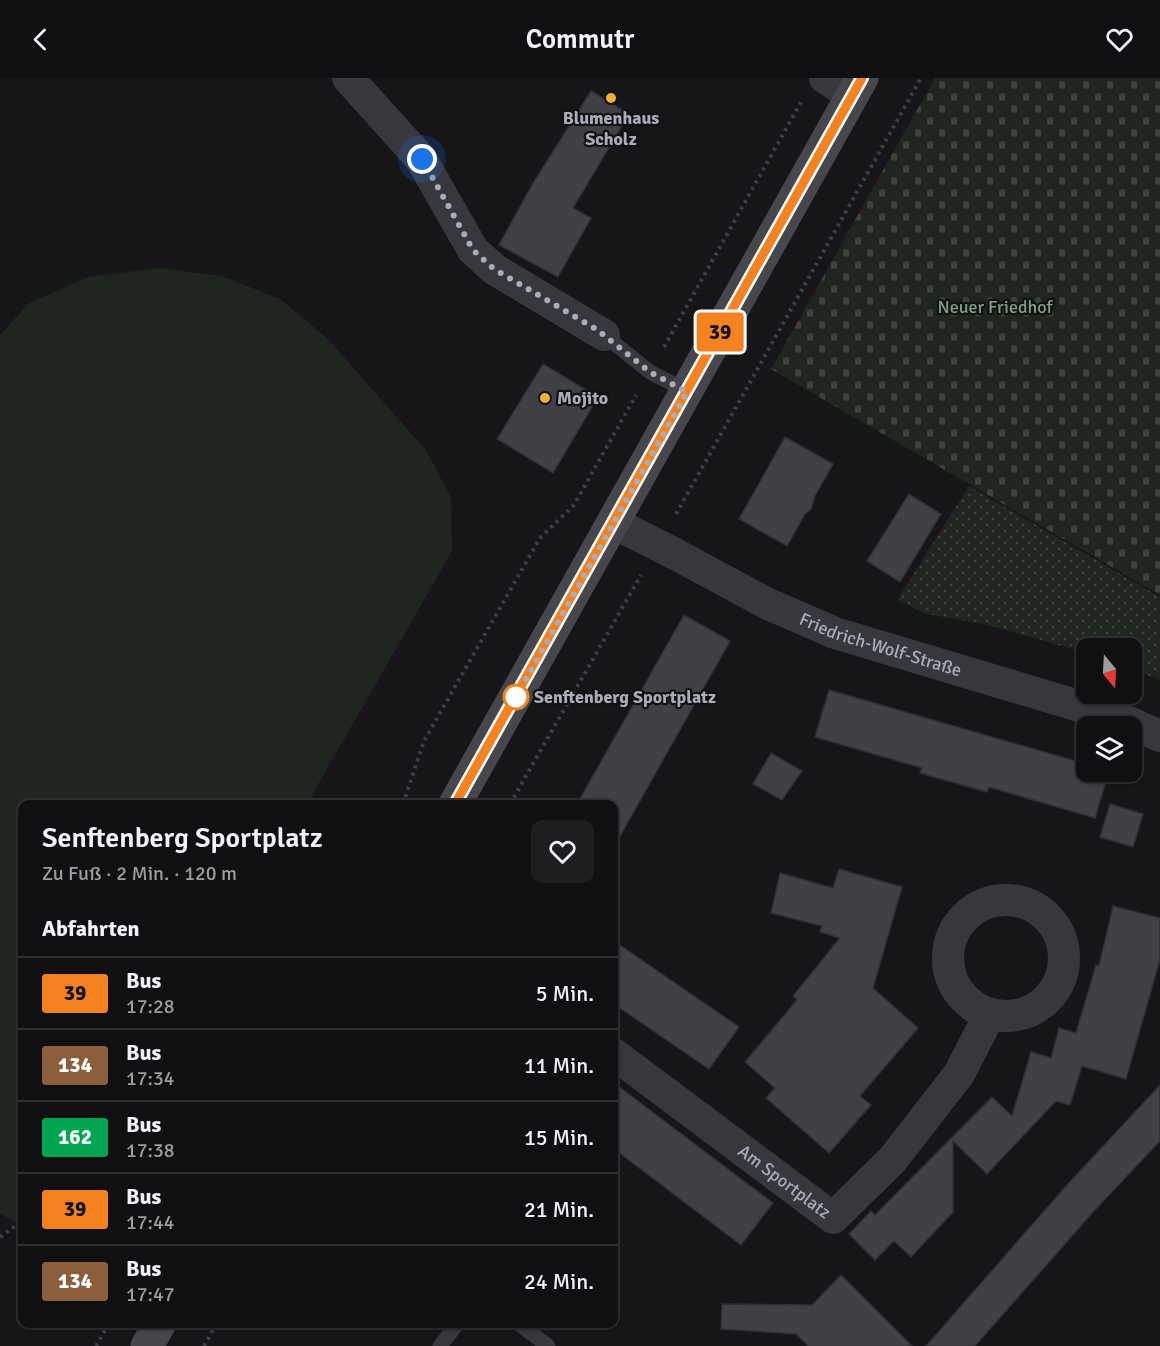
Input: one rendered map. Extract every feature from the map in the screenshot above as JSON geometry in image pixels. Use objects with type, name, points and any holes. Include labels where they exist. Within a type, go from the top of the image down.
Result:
[{"type":"main road","points":[[457,800],[857,87]]},
{"type":"main road","points":[[147,1346],[157,1328]]},
{"type":"street","points":[[348,78],[422,159],[473,250],[494,269],[604,335]]},
{"type":"street","points":[[814,88],[857,87]]},
{"type":"street","name":"Friedrich-Wolf-Straße","points":[[614,524],[768,604],[835,633],[1119,718],[1160,736]]},
{"type":"street","name":"Am Sportplatz","points":[[618,1057],[833,1218],[893,1159],[960,1074],[990,1014]]},
{"type":"lane","points":[[604,335],[650,372],[687,392]]},
{"type":"lane","points":[[440,1346],[454,1328]]},
{"type":"lane","points":[[525,1328],[548,1346]]},
{"type":"path","points":[[512,800],[921,78]]},
{"type":"path","points":[[405,800],[424,741],[540,538],[574,505],[814,88]]},
{"type":"path","points":[[0,1237],[18,1224]]},
{"type":"path","points":[[96,1346],[106,1328]]},
{"type":"path","points":[[204,1346],[214,1328]]},
{"type":"green space","name":"Neuer Friedhof","points":[[935,78],[1160,78],[1160,595],[771,369]]},
{"type":"green space","points":[[159,268],[222,276],[280,299],[326,337],[426,450],[451,498],[452,551],[309,800],[18,800],[18,1224],[0,1213],[0,335],[28,304],[88,277]]},
{"type":"green space","points":[[969,486],[1160,597],[1160,680],[1142,673],[1142,638],[1076,638],[1076,650],[988,625],[927,614],[897,600]]},
{"type":"building","points":[[591,91],[629,114],[573,208],[591,218],[558,277],[499,245],[532,185]]},
{"type":"building","points":[[543,364],[598,397],[553,473],[497,439]]},
{"type":"building","points":[[785,437],[833,464],[815,496],[811,509],[805,514],[787,546],[739,519]]},
{"type":"building","points":[[909,494],[941,514],[900,582],[867,561]]},
{"type":"building","points":[[684,615],[730,641],[618,840],[618,800],[579,800]]},
{"type":"building","points":[[829,690],[1076,761],[1076,782],[1106,782],[1095,818],[989,787],[987,792],[920,773],[922,768],[815,737]]},
{"type":"building","points":[[771,753],[802,771],[782,800],[753,784]]},
{"type":"building","points":[[1110,804],[1143,814],[1133,847],[1100,837]]},
{"type":"building","points":[[839,869],[902,887],[873,988],[918,1028],[860,1096],[871,1105],[829,1153],[766,1098],[775,1088],[745,1062],[797,1000],[793,996],[840,938],[820,932],[822,926],[771,913],[780,873],[833,888]]},
{"type":"building","points":[[1113,906],[1160,918],[1160,959],[1126,1079],[1082,1066],[1070,1105],[1056,1101],[987,1174],[953,1141],[953,1212],[911,1257],[894,1241],[875,1260],[849,1234],[871,1211],[875,1215],[992,1097],[1012,1116],[1031,1052],[1051,1058],[1059,1028],[1076,1033],[1096,965],[1099,966]]},
{"type":"building","points":[[618,944],[739,1027],[709,1069],[618,1007]]},
{"type":"building","points":[[1160,1085],[1160,1141],[1094,1211],[975,1346],[926,1346],[1067,1185]]},
{"type":"building","points":[[618,1086],[773,1203],[741,1245],[618,1152]]},
{"type":"building","points":[[841,1275],[912,1346],[808,1346],[796,1334],[721,1329],[722,1304],[812,1305]]},
{"type":"bus line","name":"39","points":[[457,800],[862,78]]},
{"type":"place","name":"Blumenhaus Scholz","points":[[611,98]]},
{"type":"place","name":"Mojito","points":[[545,398]]},
{"type":"place","name":"Senftenberg Sportplatz","points":[[516,697]]},
{"type":"route","points":[[422,159],[473,250],[494,269],[596,329],[650,372],[687,392],[516,697]]}]
